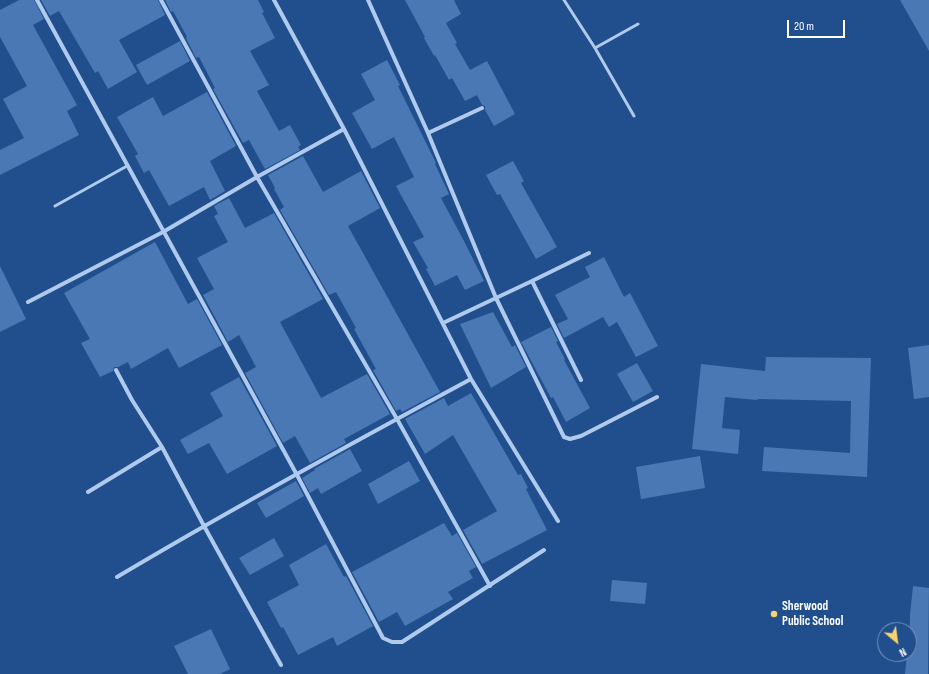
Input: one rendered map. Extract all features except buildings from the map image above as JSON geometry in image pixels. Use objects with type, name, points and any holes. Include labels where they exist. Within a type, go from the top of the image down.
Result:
[{"type":"street","points":[[37,0],[297,475],[383,638],[392,642],[402,642],[544,550]]},
{"type":"street","points":[[161,0],[257,177],[490,586]]},
{"type":"street","points":[[274,0],[344,129],[471,379],[558,522]]},
{"type":"street","points":[[368,0],[428,133],[496,298],[564,437],[570,439],[581,436],[657,397]]},
{"type":"street","points":[[428,133],[482,108]]},
{"type":"street","points":[[28,302],[163,232],[257,177],[344,129]]},
{"type":"street","points":[[443,323],[589,253]]},
{"type":"street","points":[[532,281],[581,380]]},
{"type":"street","points":[[116,370],[132,400],[162,447],[281,665]]},
{"type":"street","points":[[117,577],[204,526],[471,379]]},
{"type":"street","points":[[88,492],[162,447]]},
{"type":"lane","points":[[564,0],[595,48],[634,116]]},
{"type":"lane","points":[[595,48],[638,24]]},
{"type":"lane","points":[[55,206],[127,166]]},
{"type":"place","name":"Sherwood Public School","points":[[774,614]]}]
